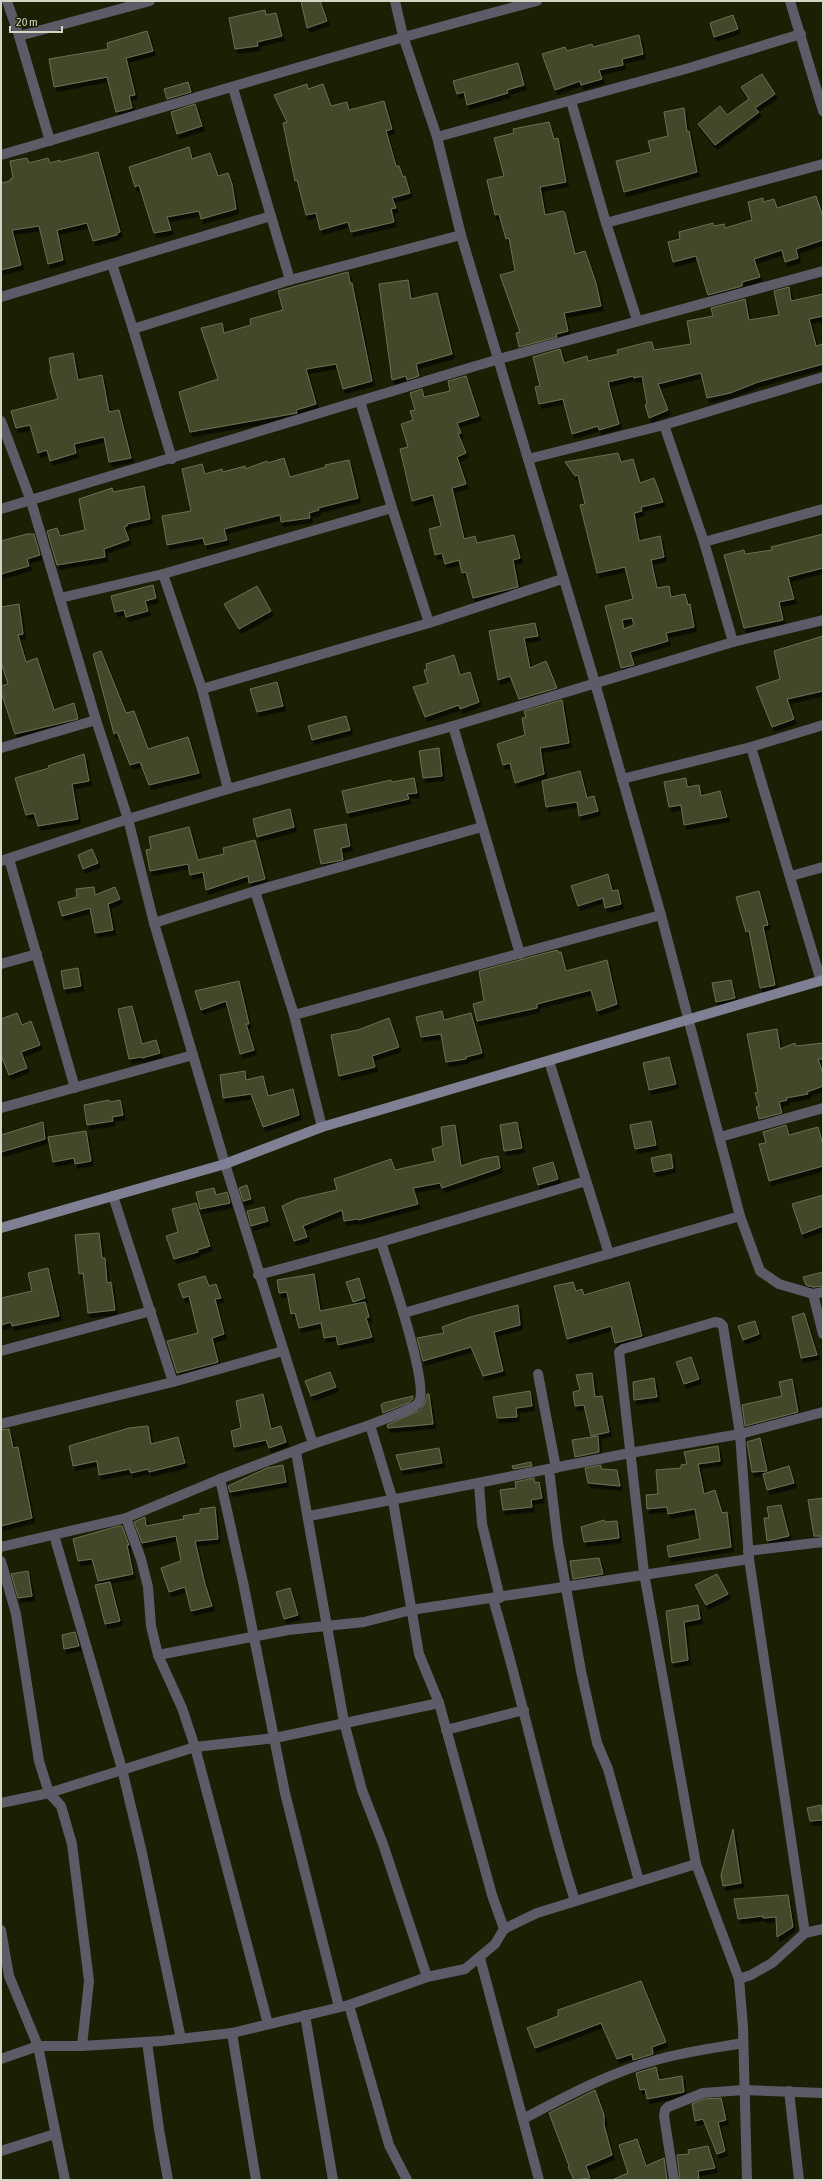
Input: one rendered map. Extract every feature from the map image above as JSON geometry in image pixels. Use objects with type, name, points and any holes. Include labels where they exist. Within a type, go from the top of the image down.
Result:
[{"type":"street","points":[[6,1],[19,36],[50,140]]},
{"type":"street","points":[[19,36],[150,1]]},
{"type":"street","points":[[395,1],[403,36],[437,137],[461,235],[500,359],[562,579],[595,683],[661,915],[687,1019],[720,1137],[740,1216],[760,1271],[779,1284],[818,1293],[823,1334]]},
{"type":"street","points":[[1,155],[233,88],[403,36],[537,1]]},
{"type":"street","points":[[790,1],[823,111]]},
{"type":"street","points":[[437,137],[571,101],[801,34]]},
{"type":"street","points":[[233,88],[290,280]]},
{"type":"street","points":[[571,101],[606,223],[638,320]]},
{"type":"street","points":[[606,223],[823,164]]},
{"type":"street","points":[[1,297],[271,216]]},
{"type":"street","points":[[133,329],[290,280],[461,235]]},
{"type":"street","points":[[112,264],[172,459]]},
{"type":"street","points":[[1,509],[172,459],[500,359],[638,320],[823,271]]},
{"type":"street","points":[[528,459],[664,425],[823,377]]},
{"type":"street","points":[[360,401],[392,508],[429,623]]},
{"type":"street","points":[[1,421],[31,500],[96,720],[128,819],[154,923],[258,1275],[284,1351],[313,1444]]},
{"type":"street","points":[[664,425],[704,542],[733,642]]},
{"type":"street","points":[[60,598],[163,574],[392,508]]},
{"type":"street","points":[[704,542],[823,509]]},
{"type":"street","points":[[163,574],[202,689],[228,789]]},
{"type":"street","points":[[202,689],[429,623],[562,579]]},
{"type":"street","points":[[75,1088],[37,954],[5,860],[128,819],[228,789],[453,726],[733,642],[823,620]]},
{"type":"street","points":[[1,748],[96,720]]},
{"type":"street","points":[[622,779],[751,747],[823,725]]},
{"type":"street","points":[[453,726],[520,954]]},
{"type":"street","points":[[1,1228],[225,1164],[322,1127],[822,980],[751,747]]},
{"type":"street","points":[[154,923],[255,891],[482,827]]},
{"type":"street","points":[[791,876],[823,867]]},
{"type":"street","points":[[255,891],[294,1015],[322,1127]]},
{"type":"street","points":[[294,1015],[661,915]]},
{"type":"street","points":[[1,964],[37,954]]},
{"type":"street","points":[[1,1108],[193,1055]]},
{"type":"street","points":[[550,1061],[609,1254]]},
{"type":"street","points":[[720,1137],[823,1108]]},
{"type":"street","points":[[258,1275],[381,1242],[586,1181]]},
{"type":"street","points":[[113,1196],[151,1311],[172,1382]]},
{"type":"street","points":[[404,1313],[740,1216]]},
{"type":"street","points":[[1,1547],[126,1518],[220,1479],[296,1452],[313,1444],[370,1425],[415,1407],[422,1393],[404,1313],[381,1242]]},
{"type":"street","points":[[1,1351],[151,1311]]},
{"type":"street","points":[[747,2180],[743,2043],[739,1979],[696,1864],[644,1573],[619,1352],[623,1349],[715,1322],[724,1326],[740,1434],[749,1555],[805,1933]]},
{"type":"street","points":[[1,1424],[172,1382],[284,1351]]},
{"type":"street","points":[[538,1374],[552,1469],[558,1543],[581,1671],[598,1743],[608,1769],[639,1881]]},
{"type":"street","points":[[309,1516],[393,1501],[630,1453],[740,1434],[823,1412]]},
{"type":"street","points":[[370,1425],[393,1501],[410,1610],[420,1654],[439,1703],[492,1894],[504,1929]]},
{"type":"street","points":[[296,1452],[309,1516],[326,1627],[344,1722],[362,1790],[386,1851],[427,1977]]},
{"type":"street","points":[[220,1479],[275,1738],[284,1793],[297,1848],[344,2006],[389,2145],[407,2180]]},
{"type":"street","points":[[478,1484],[482,1524],[497,1598],[556,1843],[575,1901]]},
{"type":"street","points":[[126,1518],[141,1558],[148,1587],[151,1626],[158,1655],[182,1708],[195,1747],[268,2024]]},
{"type":"street","points":[[54,1534],[122,1769],[142,1854],[181,2039]]},
{"type":"street","points":[[158,1655],[288,1630],[364,1622],[410,1610],[567,1587],[823,1542]]},
{"type":"street","points":[[1,1561],[16,1614],[39,1761],[49,1793],[61,1806],[72,1844],[89,1981],[82,2046]]},
{"type":"street","points":[[1,1803],[49,1793],[195,1747],[275,1738],[344,1722],[439,1703]]},
{"type":"street","points":[[446,1730],[524,1710]]},
{"type":"street","points":[[1,2059],[38,2046],[82,2046],[147,2042],[232,2033],[344,2006],[427,1977],[465,1969],[495,1944],[504,1929],[537,1913],[696,1864]]},
{"type":"street","points":[[739,1979],[772,1963],[805,1933],[823,1928]]},
{"type":"street","points":[[1,1930],[9,1976],[38,2046],[65,2180]]},
{"type":"street","points":[[480,1958],[539,2180]]},
{"type":"street","points":[[305,2015],[333,2180]]},
{"type":"street","points":[[232,2033],[256,2180]]},
{"type":"street","points":[[147,2042],[168,2180]]},
{"type":"street","points":[[523,2119],[598,2080],[628,2069],[658,2059],[743,2043]]},
{"type":"street","points":[[674,2180],[664,2116],[664,2110],[668,2107],[703,2093],[744,2090],[823,2093]]},
{"type":"street","points":[[789,2091],[799,2180]]},
{"type":"street","points":[[1,2151],[55,2134]]},
{"type":"building","points":[[301,1],[320,1],[327,21],[307,28]]},
{"type":"building","points":[[265,10],[266,15],[276,13],[282,36],[257,42],[258,46],[235,49],[229,18]]},
{"type":"building","points":[[733,15],[738,29],[714,37],[710,23]]},
{"type":"building","points":[[147,31],[153,51],[126,58],[135,95],[129,96],[132,108],[116,112],[107,77],[54,87],[49,59],[108,49],[107,43]]},
{"type":"building","points":[[639,35],[643,54],[622,59],[623,65],[599,70],[602,79],[581,85],[580,81],[555,90],[542,54],[565,47],[567,51],[592,44],[593,47]]},
{"type":"building","points":[[518,63],[524,85],[507,90],[508,93],[467,105],[464,92],[457,94],[453,81]]},
{"type":"building","points":[[762,74],[775,94],[755,108],[759,112],[715,145],[698,124],[720,106],[727,115],[749,99],[741,87]]},
{"type":"building","points":[[188,82],[191,92],[167,99],[164,89]]},
{"type":"building","points":[[307,84],[308,89],[323,84],[331,106],[347,102],[349,110],[384,101],[392,129],[386,131],[396,166],[399,166],[403,177],[405,176],[410,193],[392,198],[396,208],[391,209],[394,222],[351,232],[348,222],[320,230],[316,213],[306,215],[297,180],[295,181],[283,123],[287,122],[274,95]]},
{"type":"building","points":[[195,104],[202,126],[177,134],[171,112]]},
{"type":"building","points":[[684,108],[687,132],[689,131],[697,172],[624,192],[616,161],[651,152],[648,141],[668,136],[664,112]]},
{"type":"building","points":[[549,122],[554,139],[558,138],[566,182],[540,187],[545,215],[563,211],[565,213],[575,254],[585,251],[596,283],[601,306],[564,313],[568,331],[556,334],[557,337],[519,347],[516,333],[520,332],[500,275],[515,271],[509,238],[506,239],[499,214],[495,215],[487,180],[504,176],[494,138],[514,133],[513,129]]},
{"type":"building","points":[[189,147],[192,159],[210,153],[218,176],[228,173],[232,184],[236,209],[201,219],[199,211],[167,217],[171,230],[154,233],[139,185],[135,187],[129,167]]},
{"type":"building","points":[[98,152],[120,232],[117,233],[117,235],[93,241],[87,223],[57,230],[63,260],[48,264],[39,226],[12,230],[21,265],[1,270],[1,183],[10,181],[10,179],[13,178],[10,161],[27,158],[29,163],[48,158],[50,163],[60,160],[60,162]]},
{"type":"building","points":[[816,196],[823,217],[823,240],[796,249],[798,258],[785,262],[782,250],[754,259],[760,277],[742,282],[742,286],[708,295],[696,256],[673,262],[668,242],[680,239],[679,232],[713,223],[714,226],[724,224],[725,228],[752,220],[748,202],[763,198],[763,202],[774,199],[777,208]]},
{"type":"building","points":[[348,272],[350,283],[352,283],[372,381],[343,389],[336,364],[306,369],[316,404],[296,410],[297,413],[190,432],[179,392],[218,379],[201,328],[222,323],[224,333],[251,325],[250,319],[283,310],[278,291]]},
{"type":"building","points":[[408,280],[411,299],[437,293],[452,354],[416,364],[419,376],[407,380],[406,376],[392,380],[379,284]]},
{"type":"building","points":[[789,287],[791,301],[823,294],[823,316],[809,319],[816,346],[823,344],[823,364],[758,382],[730,393],[707,398],[701,373],[658,384],[668,410],[649,418],[645,405],[647,404],[642,376],[634,378],[633,376],[608,382],[619,424],[599,430],[598,426],[572,434],[563,399],[539,404],[535,387],[540,386],[533,357],[560,349],[564,363],[587,356],[588,361],[618,354],[617,350],[648,342],[652,342],[654,350],[691,344],[687,321],[713,316],[711,308],[745,299],[749,320],[779,315],[774,291]]},
{"type":"building","points":[[73,353],[78,380],[102,375],[109,412],[119,410],[131,458],[109,462],[104,437],[74,444],[76,453],[50,461],[47,450],[38,453],[30,425],[16,428],[11,411],[58,399],[50,371],[49,358]]},
{"type":"building","points":[[466,376],[479,416],[457,423],[461,433],[458,434],[466,453],[457,457],[466,484],[452,488],[464,539],[475,536],[477,543],[514,535],[520,558],[513,560],[518,587],[473,598],[466,572],[462,573],[459,560],[445,564],[442,553],[435,555],[429,529],[441,526],[433,495],[412,501],[400,449],[408,447],[401,424],[413,420],[410,411],[415,410],[410,393],[422,389],[424,397],[450,391],[448,381]]},
{"type":"building","points":[[618,453],[621,462],[633,459],[640,483],[654,478],[663,502],[641,507],[642,511],[634,513],[639,541],[660,536],[664,557],[651,560],[657,588],[669,586],[671,597],[685,594],[688,605],[690,604],[694,627],[666,633],[668,641],[630,652],[634,665],[621,668],[605,606],[633,599],[625,567],[597,573],[580,505],[585,504],[578,475],[575,476],[565,462]],"holes":[[[632,618],[634,625],[624,629],[622,620]]]},
{"type":"building","points":[[284,458],[290,477],[326,467],[325,465],[349,460],[358,498],[318,508],[319,510],[309,513],[310,518],[281,522],[280,515],[224,529],[227,540],[205,545],[203,538],[167,545],[162,516],[191,511],[182,469],[202,464],[205,474],[222,469],[223,472],[245,466],[245,469],[267,461],[268,463]]},
{"type":"building","points":[[144,486],[150,519],[127,524],[127,526],[124,527],[129,540],[104,549],[105,557],[57,565],[47,531],[57,528],[60,536],[85,530],[79,499],[112,488],[113,492]]},
{"type":"building","points":[[27,534],[34,534],[40,555],[27,559],[29,566],[1,574],[1,541]]},
{"type":"building","points":[[823,534],[823,568],[788,577],[794,599],[779,602],[783,620],[744,628],[724,555],[744,550],[745,554],[772,550],[771,547]]},
{"type":"building","points":[[153,585],[156,598],[145,601],[148,611],[126,617],[124,610],[115,612],[111,596]]},
{"type":"building","points":[[257,586],[271,611],[239,629],[224,604]]},
{"type":"building","points":[[19,604],[23,634],[18,635],[26,662],[37,658],[54,710],[74,703],[78,719],[15,734],[1,692],[1,686],[8,684],[1,662],[1,607]]},
{"type":"building","points":[[535,623],[538,636],[524,638],[530,668],[546,661],[557,688],[519,699],[510,676],[498,680],[489,631]]},
{"type":"building","points":[[823,636],[823,691],[787,699],[794,719],[772,727],[756,687],[780,679],[774,651]]},
{"type":"building","points":[[101,651],[126,713],[134,711],[148,749],[188,737],[199,773],[149,785],[140,762],[130,765],[117,732],[114,734],[93,654]]},
{"type":"building","points":[[454,655],[460,675],[470,672],[479,702],[460,709],[459,705],[425,717],[413,687],[428,683],[424,670],[427,670],[426,664]]},
{"type":"building","points":[[277,682],[283,706],[257,712],[250,689]]},
{"type":"building","points":[[562,700],[569,743],[540,748],[544,774],[515,783],[510,763],[503,765],[497,744],[525,735],[522,718],[526,717],[524,711]]},
{"type":"building","points":[[346,716],[350,730],[312,740],[308,726]]},
{"type":"building","points":[[439,748],[442,776],[423,778],[419,751]]},
{"type":"building","points":[[84,754],[89,781],[72,784],[78,819],[38,826],[34,813],[26,815],[15,778],[49,768],[48,766]]},
{"type":"building","points":[[580,771],[587,798],[594,796],[598,811],[579,816],[577,802],[546,807],[542,781]]},
{"type":"building","points":[[414,778],[417,793],[407,794],[409,799],[347,813],[342,791],[391,780],[392,782]]},
{"type":"building","points":[[686,778],[687,787],[699,785],[701,796],[720,791],[727,817],[684,825],[681,805],[669,807],[664,782]]},
{"type":"building","points":[[290,809],[294,827],[257,837],[253,819]]},
{"type":"building","points":[[346,824],[350,846],[341,848],[343,860],[321,864],[314,830]]},
{"type":"building","points":[[189,827],[198,860],[224,854],[223,848],[255,840],[265,879],[249,883],[248,876],[206,890],[203,872],[190,875],[188,864],[150,871],[146,850],[151,849],[149,837]]},
{"type":"building","points":[[92,849],[98,863],[83,869],[78,855]]},
{"type":"building","points":[[608,874],[612,891],[618,890],[621,904],[605,908],[603,898],[578,906],[571,886]]},
{"type":"building","points":[[94,887],[95,895],[115,887],[120,899],[108,904],[113,930],[95,933],[90,908],[62,916],[58,902],[77,897],[76,889]]},
{"type":"building","points":[[759,891],[768,925],[763,926],[775,985],[760,988],[749,931],[746,932],[736,897]]},
{"type":"building","points":[[557,950],[558,952],[561,952],[566,971],[607,960],[617,1004],[597,1011],[591,990],[537,1004],[537,1008],[477,1021],[473,1004],[484,1001],[479,971]]},
{"type":"building","points":[[78,968],[81,986],[64,989],[61,971]]},
{"type":"building","points":[[731,980],[735,998],[716,1002],[712,983]]},
{"type":"building","points":[[239,981],[249,1024],[246,1024],[254,1050],[240,1054],[226,1001],[201,1010],[195,991]]},
{"type":"building","points":[[132,1006],[142,1044],[156,1040],[160,1053],[142,1058],[129,1059],[118,1009]]},
{"type":"building","points":[[442,1011],[444,1020],[471,1013],[482,1053],[466,1057],[466,1059],[446,1062],[441,1034],[421,1037],[416,1017]]},
{"type":"building","points":[[17,1013],[22,1025],[31,1021],[40,1045],[21,1052],[27,1068],[9,1075],[1,1055],[1,1019]]},
{"type":"building","points":[[389,1018],[399,1047],[372,1056],[375,1067],[339,1076],[331,1035],[358,1030]]},
{"type":"building","points":[[777,1029],[780,1049],[795,1043],[796,1046],[823,1043],[823,1059],[818,1059],[823,1074],[823,1086],[807,1092],[808,1094],[786,1098],[787,1100],[779,1102],[782,1113],[759,1119],[756,1107],[759,1106],[755,1093],[758,1092],[747,1034]]},
{"type":"building","points":[[669,1057],[676,1084],[649,1090],[643,1063]]},
{"type":"building","points":[[245,1071],[246,1080],[263,1076],[268,1096],[293,1089],[299,1115],[263,1127],[251,1094],[223,1098],[220,1075]]},
{"type":"building","points":[[109,1100],[110,1102],[120,1100],[123,1115],[112,1117],[113,1121],[87,1125],[84,1105]]},
{"type":"building","points":[[651,1121],[656,1145],[635,1149],[630,1125]]},
{"type":"building","points":[[43,1122],[45,1139],[1,1152],[1,1135]]},
{"type":"building","points":[[517,1122],[522,1148],[504,1151],[500,1125]]},
{"type":"building","points":[[455,1125],[461,1166],[482,1159],[498,1156],[500,1168],[442,1188],[440,1183],[413,1188],[418,1204],[358,1220],[344,1221],[342,1210],[303,1226],[307,1237],[294,1241],[282,1206],[297,1199],[337,1190],[334,1179],[391,1159],[395,1170],[435,1161],[432,1149],[443,1146],[441,1127]]},
{"type":"building","points":[[786,1125],[789,1135],[818,1127],[823,1145],[823,1166],[769,1181],[759,1144],[766,1143],[763,1132]]},
{"type":"building","points":[[86,1131],[91,1161],[75,1164],[74,1158],[53,1162],[48,1137]]},
{"type":"building","points":[[671,1154],[673,1168],[654,1172],[651,1158]]},
{"type":"building","points":[[553,1162],[558,1179],[538,1185],[533,1168]]},
{"type":"building","points":[[247,1185],[251,1199],[243,1201],[239,1188]]},
{"type":"building","points":[[214,1188],[216,1195],[227,1192],[230,1203],[200,1209],[196,1192]]},
{"type":"building","points":[[823,1195],[823,1226],[802,1234],[792,1204]]},
{"type":"building","points":[[196,1203],[210,1246],[197,1250],[198,1252],[174,1259],[166,1236],[178,1232],[172,1209]]},
{"type":"building","points":[[264,1207],[268,1221],[251,1226],[247,1211]]},
{"type":"building","points":[[99,1233],[102,1258],[105,1258],[107,1283],[111,1282],[115,1310],[88,1313],[83,1273],[79,1274],[75,1235]]},
{"type":"building","points":[[48,1268],[59,1316],[12,1326],[11,1322],[1,1325],[1,1298],[32,1291],[28,1273]]},
{"type":"building","points":[[823,1272],[823,1286],[813,1287],[806,1285],[803,1277]]},
{"type":"building","points":[[314,1274],[320,1311],[365,1302],[369,1317],[366,1318],[372,1337],[338,1345],[336,1336],[324,1338],[321,1323],[299,1328],[295,1313],[291,1314],[287,1292],[279,1293],[277,1280]]},
{"type":"building","points":[[205,1276],[209,1286],[216,1284],[221,1298],[215,1299],[224,1334],[212,1338],[218,1362],[177,1373],[167,1341],[198,1333],[189,1296],[183,1298],[178,1284]]},
{"type":"building","points":[[359,1278],[365,1298],[353,1302],[346,1282]]},
{"type":"building","points":[[573,1282],[576,1291],[582,1289],[584,1295],[629,1282],[642,1336],[615,1343],[611,1326],[567,1339],[554,1286]]},
{"type":"building","points":[[518,1305],[520,1325],[494,1332],[503,1371],[483,1376],[471,1347],[423,1361],[417,1338],[444,1333],[442,1327],[470,1317]]},
{"type":"building","points":[[804,1313],[817,1355],[801,1358],[792,1317]]},
{"type":"building","points":[[755,1321],[759,1334],[743,1340],[738,1326]]},
{"type":"building","points":[[691,1357],[699,1379],[684,1384],[676,1362]]},
{"type":"building","points":[[330,1372],[336,1387],[311,1396],[305,1381]]},
{"type":"building","points":[[592,1373],[595,1397],[602,1396],[609,1432],[591,1436],[584,1405],[575,1406],[573,1392],[580,1390],[576,1375]]},
{"type":"building","points":[[654,1378],[657,1397],[634,1400],[633,1382]]},
{"type":"building","points":[[792,1379],[798,1412],[745,1426],[742,1405],[782,1396],[779,1382]]},
{"type":"building","points":[[530,1391],[532,1406],[516,1408],[517,1417],[497,1418],[493,1397]]},
{"type":"building","points":[[263,1394],[271,1429],[281,1426],[286,1442],[269,1448],[266,1440],[234,1447],[231,1431],[241,1428],[236,1401]]},
{"type":"building","points":[[427,1394],[429,1394],[433,1424],[388,1428],[387,1425],[420,1410],[425,1403]]},
{"type":"building","points":[[413,1396],[413,1399],[408,1403],[383,1413],[381,1405],[383,1403]]},
{"type":"building","points":[[148,1426],[151,1444],[178,1437],[185,1463],[149,1472],[148,1469],[131,1473],[130,1469],[99,1475],[97,1461],[73,1466],[69,1446],[129,1428]]},
{"type":"building","points":[[9,1429],[13,1448],[18,1447],[32,1518],[1,1526],[1,1430]]},
{"type":"building","points":[[598,1436],[599,1452],[575,1457],[572,1440]]},
{"type":"building","points":[[760,1438],[767,1471],[752,1472],[747,1442]]},
{"type":"building","points":[[718,1446],[720,1461],[698,1464],[704,1494],[715,1490],[722,1513],[727,1512],[731,1547],[669,1557],[667,1546],[700,1539],[695,1509],[668,1514],[667,1507],[647,1509],[646,1495],[658,1494],[656,1470],[681,1468],[681,1465],[687,1464],[684,1452]]},
{"type":"building","points":[[439,1448],[442,1463],[401,1470],[396,1455]]},
{"type":"building","points":[[531,1462],[532,1466],[513,1469],[512,1466]]},
{"type":"building","points":[[283,1465],[286,1482],[230,1492],[228,1486],[267,1468]]},
{"type":"building","points":[[601,1465],[601,1469],[617,1470],[620,1486],[588,1483],[585,1468]]},
{"type":"building","points":[[789,1466],[794,1483],[767,1490],[763,1474]]},
{"type":"building","points":[[534,1478],[535,1483],[539,1482],[542,1498],[531,1500],[532,1507],[503,1510],[500,1490],[516,1488],[515,1482]]},
{"type":"building","points":[[823,1498],[823,1536],[814,1536],[808,1500]]},
{"type":"building","points":[[781,1505],[789,1536],[767,1541],[764,1518],[769,1518],[767,1507]]},
{"type":"building","points":[[215,1507],[218,1539],[195,1541],[205,1584],[212,1606],[191,1611],[185,1587],[169,1592],[161,1568],[181,1561],[176,1536],[142,1543],[134,1522],[145,1517],[146,1526],[184,1519],[183,1516],[200,1513],[200,1509]]},
{"type":"building","points":[[604,1520],[605,1522],[617,1521],[619,1538],[584,1542],[581,1527]]},
{"type":"building","points":[[122,1526],[129,1545],[127,1545],[133,1574],[98,1581],[92,1559],[78,1561],[73,1539]]},
{"type":"building","points":[[599,1558],[603,1574],[573,1579],[570,1561]]},
{"type":"building","points":[[28,1571],[32,1596],[18,1598],[11,1574]]},
{"type":"building","points":[[717,1574],[728,1594],[706,1605],[695,1585]]},
{"type":"building","points":[[110,1582],[120,1621],[105,1624],[95,1585]]},
{"type":"building","points":[[290,1588],[298,1615],[284,1619],[276,1592]]},
{"type":"building","points":[[698,1605],[700,1619],[684,1622],[688,1660],[672,1663],[666,1611]]},
{"type":"building","points":[[75,1632],[79,1646],[64,1649],[62,1635]]},
{"type":"building","points":[[821,1805],[823,1820],[810,1821],[807,1808]]},
{"type":"building","points":[[733,1829],[741,1883],[723,1886],[721,1875]]},
{"type":"building","points":[[788,1895],[793,1927],[777,1937],[776,1917],[763,1918],[763,1916],[738,1919],[734,1899]]},
{"type":"building","points":[[641,1981],[666,2042],[652,2047],[653,2054],[633,2060],[632,2054],[617,2059],[601,2023],[535,2048],[527,2028],[558,2016],[558,2010]]},
{"type":"building","points":[[656,2067],[659,2080],[682,2076],[684,2092],[647,2099],[645,2089],[640,2090],[636,2073]]},
{"type":"building","points":[[595,2090],[604,2115],[604,2125],[612,2155],[586,2166],[590,2178],[574,2180],[549,2113]]},
{"type":"building","points":[[721,2098],[726,2120],[718,2122],[725,2151],[717,2154],[703,2119],[695,2121],[692,2104],[704,2099]]},
{"type":"building","points":[[637,2139],[646,2166],[664,2158],[667,2180],[612,2180],[628,2173],[619,2145]]},
{"type":"building","points":[[708,2146],[715,2168],[698,2171],[699,2180],[680,2180],[677,2155],[689,2154],[688,2150]]}]
